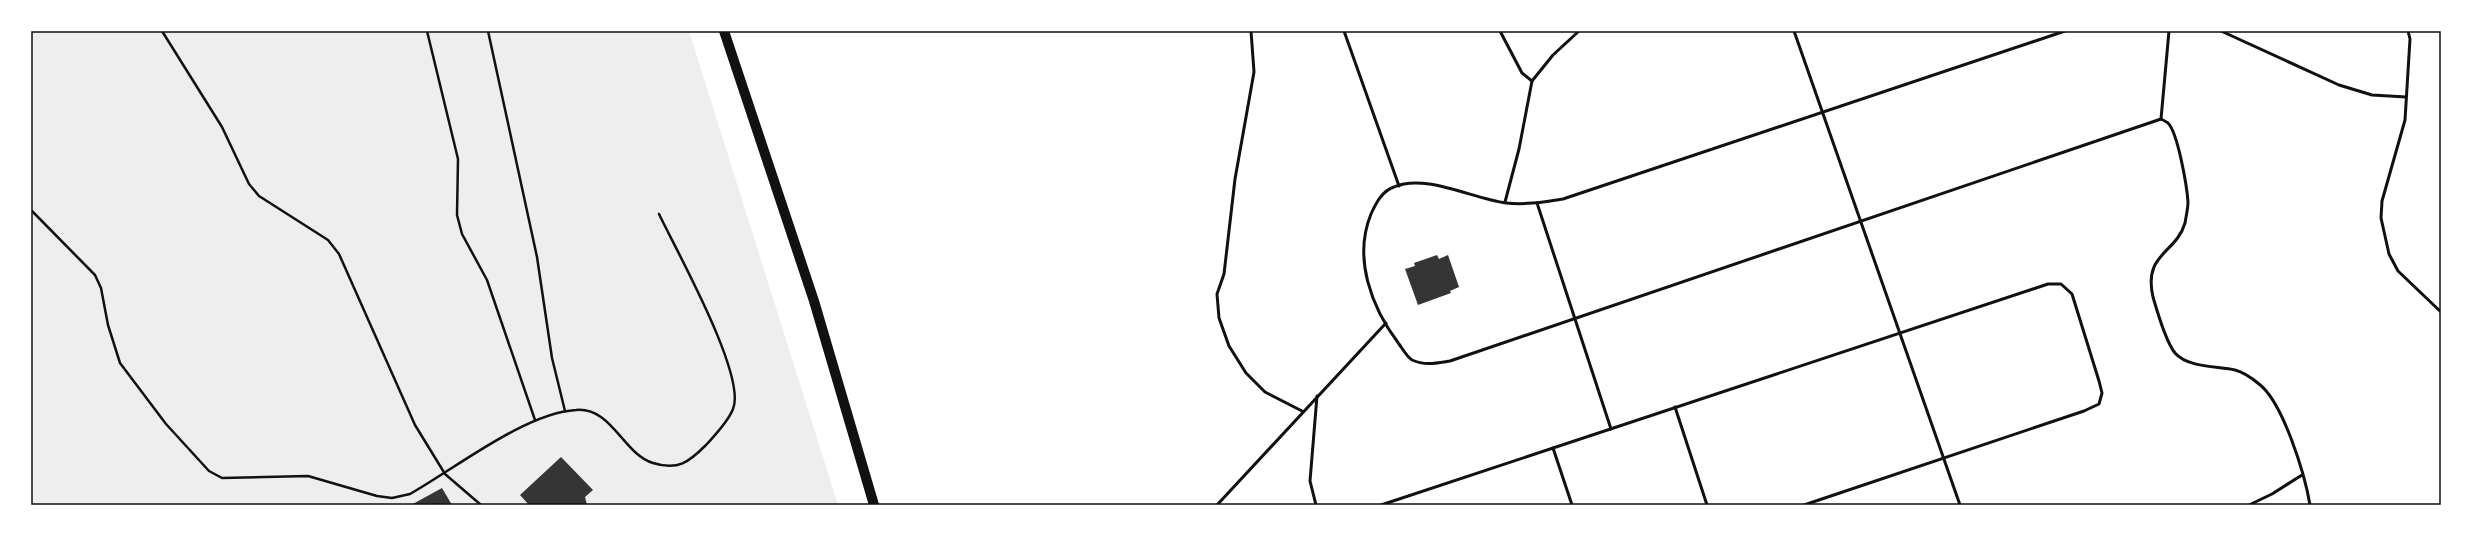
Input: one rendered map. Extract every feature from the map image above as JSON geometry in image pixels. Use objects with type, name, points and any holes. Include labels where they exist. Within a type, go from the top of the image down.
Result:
[{"type":"main road","points":[[724,31],[814,301],[874,505]]},
{"type":"lane","points":[[1251,31],[1254,72],[1235,179],[1224,274],[1218,294],[1219,318],[1229,346],[1246,373],[1265,392],[1302,411]]},
{"type":"lane","points":[[1344,31],[1399,186]]},
{"type":"lane","points":[[1500,31],[1522,73],[1532,81]]},
{"type":"lane","points":[[1505,202],[1519,149],[1532,81],[1552,55],[1579,31]]},
{"type":"lane","points":[[1794,31],[1960,505]]},
{"type":"lane","points":[[2065,31],[1563,199],[1537,203],[1505,202],[1434,185],[1414,183],[1399,186],[1383,193],[1374,206],[1367,223],[1364,245],[1365,277],[1374,301],[1386,323],[1410,359],[1426,364],[1450,361],[2161,119]]},
{"type":"lane","points":[[2161,119],[2169,31]]},
{"type":"lane","points":[[2221,31],[2339,85],[2372,95],[2406,97]]},
{"type":"lane","points":[[2408,31],[2410,39],[2405,120],[2382,201],[2384,235],[2389,254],[2398,271],[2441,312]]},
{"type":"lane","points":[[2161,119],[2169,124],[2175,136],[2182,164],[2188,204],[2184,224],[2158,260],[2150,276],[2153,297],[2166,333],[2175,353],[2186,360],[2237,371],[2260,384],[2276,403],[2287,428],[2310,505]]},
{"type":"lane","points":[[1537,203],[1611,429]]},
{"type":"lane","points":[[1381,505],[1899,332],[2048,284],[2061,284],[2072,294],[2102,393],[2099,404],[2084,411],[1804,505]]},
{"type":"lane","points":[[1216,505],[1302,411],[1356,357],[1386,323]]},
{"type":"lane","points":[[1316,505],[1310,481],[1317,396]]},
{"type":"lane","points":[[1675,407],[1707,505]]},
{"type":"lane","points":[[1553,448],[1572,505]]},
{"type":"lane","points":[[2249,505],[2272,494],[2302,475]]},
{"type":"path","points":[[162,31],[222,127],[249,184],[259,196],[328,240],[339,254],[415,425],[445,474],[480,505]]},
{"type":"path","points":[[427,31],[458,159],[457,215],[462,234],[487,280],[535,420]]},
{"type":"path","points":[[488,31],[538,256],[552,358],[565,411]]},
{"type":"path","points":[[31,210],[95,275],[101,288],[108,325],[120,363],[166,424],[209,471],[222,478],[308,476],[377,496],[392,498],[410,494],[445,474],[516,429],[535,420],[565,411],[578,410],[592,413],[605,420],[639,456],[653,463],[676,467],[699,452],[715,436],[734,409],[736,386],[727,356],[658,214]]},
{"type":"shaded area","points":[[31,31],[689,31],[838,505],[31,505]]},
{"type":"building","points":[[1437,255],[1439,259],[1448,255],[1459,287],[1450,291],[1451,293],[1418,305],[1405,269],[1415,266],[1414,263]]},
{"type":"building","points":[[561,457],[593,490],[585,497],[587,505],[529,505],[520,495]]},
{"type":"building","points":[[442,488],[452,505],[411,505]]}]
